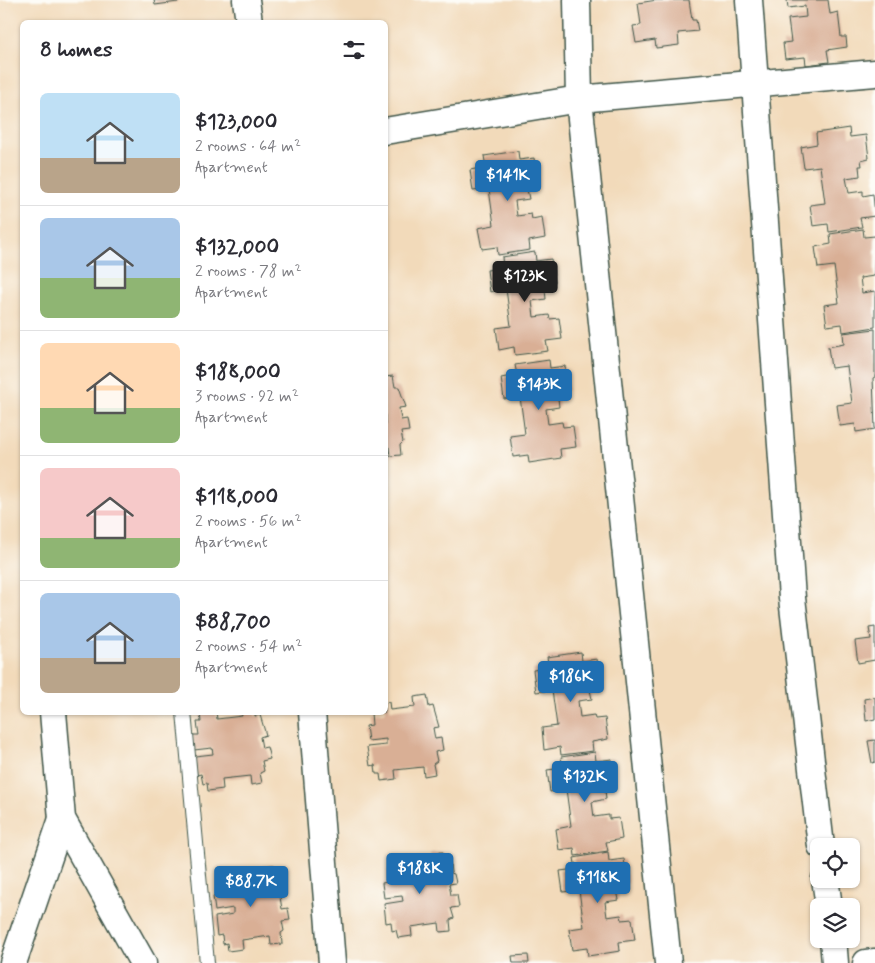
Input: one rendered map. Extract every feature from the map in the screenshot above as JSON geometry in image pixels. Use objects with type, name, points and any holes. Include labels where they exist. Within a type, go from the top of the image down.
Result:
[{"type":"street","points":[[246,0],[249,20]]},
{"type":"street","points":[[577,0],[579,99],[668,963]]},
{"type":"street","points":[[749,0],[792,598],[820,838]]},
{"type":"street","points":[[388,131],[579,99],[875,73]]},
{"type":"street","points":[[13,963],[62,819],[54,715]]},
{"type":"street","points":[[312,715],[332,963]]},
{"type":"street","points":[[62,819],[143,963]]},
{"type":"street","points":[[834,948],[836,963]]},
{"type":"street","points":[[866,963],[875,962]]},
{"type":"lane","points":[[184,715],[207,963]]},
{"type":"building","points":[[154,0],[178,0],[178,2],[155,5]]},
{"type":"building","points":[[657,0],[689,0],[692,20],[696,20],[698,31],[678,33],[679,45],[656,48],[655,40],[636,43],[633,26],[641,25],[638,3]]},
{"type":"building","points":[[787,0],[828,0],[830,14],[838,12],[841,37],[846,37],[847,47],[827,50],[829,62],[806,65],[805,57],[785,59],[783,43],[791,42],[788,19],[806,17],[805,6],[788,8]]},
{"type":"building","points":[[849,128],[850,137],[866,135],[869,158],[861,160],[862,166],[859,166],[860,176],[846,178],[849,193],[863,191],[863,196],[873,194],[875,216],[860,218],[862,227],[829,232],[828,224],[813,226],[810,205],[825,203],[820,166],[804,168],[801,147],[817,144],[816,133]]},
{"type":"building","points":[[518,151],[519,160],[534,158],[537,181],[530,183],[531,189],[527,189],[529,199],[515,201],[517,216],[531,214],[532,219],[542,217],[545,238],[529,241],[530,250],[498,255],[497,247],[482,249],[478,228],[494,225],[489,189],[473,191],[470,170],[486,167],[484,156]]},
{"type":"building","points":[[863,229],[864,237],[875,236],[874,276],[860,278],[862,293],[875,291],[875,327],[843,332],[842,324],[827,326],[824,305],[839,303],[834,266],[818,268],[815,247],[831,244],[830,234]]},
{"type":"building","points":[[535,252],[536,261],[551,259],[555,282],[548,283],[548,289],[545,290],[546,299],[532,301],[534,317],[549,315],[550,319],[559,318],[562,339],[546,341],[548,351],[515,355],[514,347],[499,350],[496,328],[511,326],[506,289],[490,292],[487,270],[503,268],[502,257]]},
{"type":"building","points":[[875,329],[875,377],[873,378],[875,429],[856,432],[855,424],[840,426],[837,405],[852,403],[847,366],[831,368],[828,347],[844,344],[843,333]]},
{"type":"building","points":[[549,360],[550,368],[565,366],[568,390],[561,391],[562,397],[558,398],[559,407],[546,409],[548,424],[562,422],[563,427],[573,426],[576,447],[560,449],[561,458],[529,463],[528,455],[513,457],[510,436],[525,434],[520,397],[504,399],[501,378],[517,375],[515,365]]},
{"type":"building","points":[[393,376],[395,387],[399,387],[406,407],[399,408],[401,420],[407,419],[409,431],[401,432],[403,442],[400,445],[401,455],[390,456],[388,447],[388,377]]},
{"type":"building","points":[[875,627],[875,660],[858,663],[855,641],[871,639],[869,628]]},
{"type":"building","points":[[581,652],[582,661],[597,659],[600,682],[593,683],[594,689],[590,690],[592,699],[578,701],[580,717],[594,715],[595,719],[605,718],[608,739],[592,742],[593,751],[561,755],[560,747],[544,750],[542,728],[557,726],[552,690],[536,692],[533,670],[549,668],[547,657]]},
{"type":"building","points":[[427,695],[429,707],[433,706],[439,727],[433,728],[435,739],[441,738],[443,750],[435,752],[437,761],[433,764],[435,774],[424,776],[423,767],[395,770],[396,779],[381,781],[380,774],[376,774],[375,765],[370,766],[367,747],[386,745],[386,739],[368,741],[366,726],[372,725],[371,715],[388,715],[388,702],[390,710],[415,707],[414,697]]},
{"type":"building","points":[[875,697],[875,719],[866,721],[864,699]]},
{"type":"building","points":[[200,715],[216,715],[217,719],[242,715],[260,715],[266,735],[260,737],[262,748],[267,747],[270,759],[262,761],[264,771],[260,773],[262,783],[251,785],[250,776],[222,779],[223,789],[208,791],[207,783],[203,784],[201,774],[197,775],[195,756],[213,754],[212,748],[194,750],[193,735],[199,735],[197,722],[201,722]]},
{"type":"building","points":[[875,740],[875,762],[872,763],[868,741]]},
{"type":"building","points":[[595,752],[596,761],[612,759],[615,782],[607,783],[608,789],[605,790],[606,799],[592,802],[594,817],[609,815],[609,819],[619,818],[622,839],[606,842],[608,851],[575,856],[574,848],[559,850],[556,829],[571,826],[566,789],[550,792],[547,770],[563,768],[561,757]]},
{"type":"building","points":[[443,852],[445,863],[450,863],[451,873],[454,874],[456,883],[449,884],[451,895],[457,895],[459,907],[451,908],[454,918],[450,920],[451,931],[440,932],[439,923],[411,927],[412,936],[398,938],[396,930],[392,931],[391,922],[386,923],[384,904],[403,901],[402,896],[384,898],[382,883],[388,882],[387,870],[391,869],[390,860],[406,859],[406,866],[431,863],[430,853]]},
{"type":"building","points":[[608,852],[609,861],[624,859],[628,883],[620,884],[621,890],[617,890],[619,900],[605,902],[607,917],[621,915],[622,920],[632,919],[635,940],[619,942],[620,951],[588,956],[587,948],[572,950],[569,929],[584,927],[579,890],[563,892],[560,871],[576,869],[574,858]]},
{"type":"building","points":[[274,865],[275,876],[280,876],[286,896],[280,897],[282,909],[288,908],[290,920],[282,921],[284,931],[281,933],[282,944],[271,945],[270,936],[242,940],[243,949],[228,951],[227,943],[223,944],[222,935],[217,936],[215,917],[233,914],[233,908],[215,911],[213,896],[219,895],[218,883],[222,882],[221,873],[236,872],[237,879],[262,876],[261,866]]},
{"type":"building","points":[[528,955],[529,963],[513,963],[512,956]]}]
